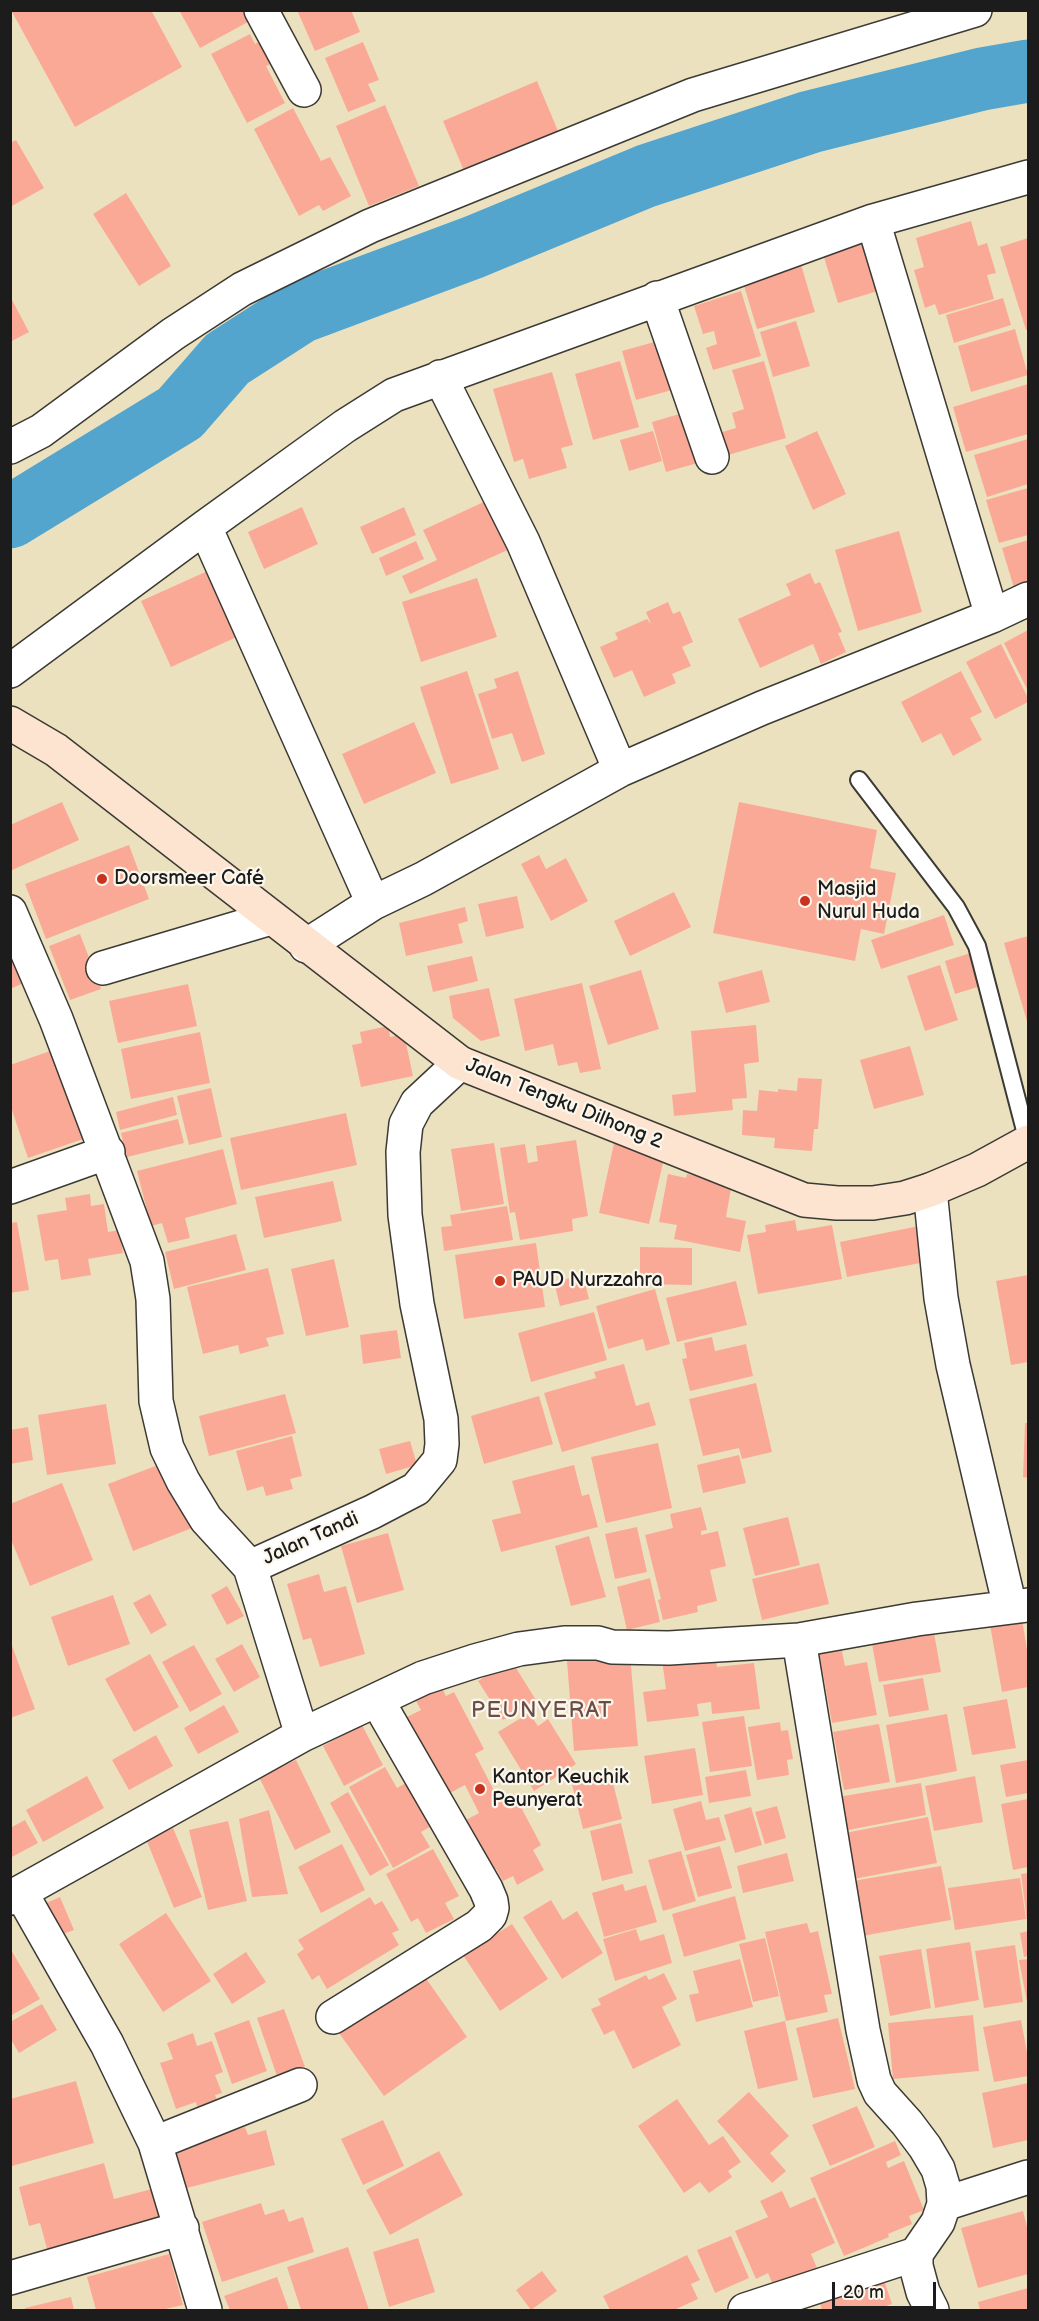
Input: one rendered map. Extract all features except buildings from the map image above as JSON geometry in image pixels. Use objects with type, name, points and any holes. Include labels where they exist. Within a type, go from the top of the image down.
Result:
[{"type":"street","points":[[261,10],[304,90]]},
{"type":"street","points":[[10,447],[41,431],[173,334],[242,289],[370,226],[693,95],[940,15],[975,10]]},
{"type":"street","points":[[10,671],[345,426],[394,395],[873,221],[1029,177]]},
{"type":"street","points":[[873,221],[992,616]]},
{"type":"street","points":[[657,298],[712,457]]},
{"type":"street","points":[[440,377],[524,542],[620,770]]},
{"type":"street","points":[[205,527],[374,903]]},
{"type":"street","points":[[306,946],[374,903],[433,874],[620,770],[762,708],[1029,599]]},
{"type":"street","name":"Jalan Tengku Dilhong 2","points":[[10,723],[56,750],[306,946],[460,1063],[804,1200],[873,1203],[904,1198],[930,1190],[977,1170],[1028,1142]]},
{"type":"street","points":[[10,912],[56,1018],[147,1261],[153,1299],[156,1401],[167,1448],[183,1481],[207,1519],[250,1567]]},
{"type":"street","points":[[103,968],[271,918]]},
{"type":"street","name":"Jalan Tandi","points":[[302,1735],[250,1567],[372,1512],[416,1489],[440,1460],[441,1419],[417,1304],[405,1215],[403,1152],[406,1124],[417,1103],[460,1063]]},
{"type":"street","points":[[10,1187],[108,1152]]},
{"type":"street","points":[[205,2310],[155,2143],[107,2044],[16,1896],[302,1735],[423,1678],[475,1661],[519,1649],[564,1643],[669,1648],[799,1640],[917,1619],[1019,1606],[952,1365],[941,1298],[930,1190]]},
{"type":"street","points":[[799,1640],[863,2030],[874,2080],[880,2093],[925,2147],[938,2169],[943,2186],[944,2204],[938,2222],[916,2254],[916,2266],[923,2292],[932,2310]]},
{"type":"street","points":[[333,2017],[479,1926],[490,1915],[492,1908],[486,1889],[377,1700]]},
{"type":"street","points":[[155,2143],[300,2085]]},
{"type":"street","points":[[944,2204],[1029,2177]]},
{"type":"street","points":[[10,2278],[182,2228]]},
{"type":"street","points":[[745,2310],[916,2254]]},
{"type":"lane","points":[[859,780],[956,908],[977,946],[1028,1142]]},
{"type":"waterway","points":[[10,517],[180,413],[227,359],[300,312],[474,247],[646,176],[810,122],[982,79],[1028,71]]},
{"type":"place","name":"Doorsmeer Café","points":[[102,879]]},
{"type":"place","name":"Masjid Nurul Huda","points":[[805,901]]},
{"type":"place","name":"PAUD Nurzzahra","points":[[500,1281]]},
{"type":"place","name":"Kantor Keuchik Peunyerat","points":[[480,1789]]},
{"type":"district","name":"PEUNYERAT","points":[[542,1711]]}]
